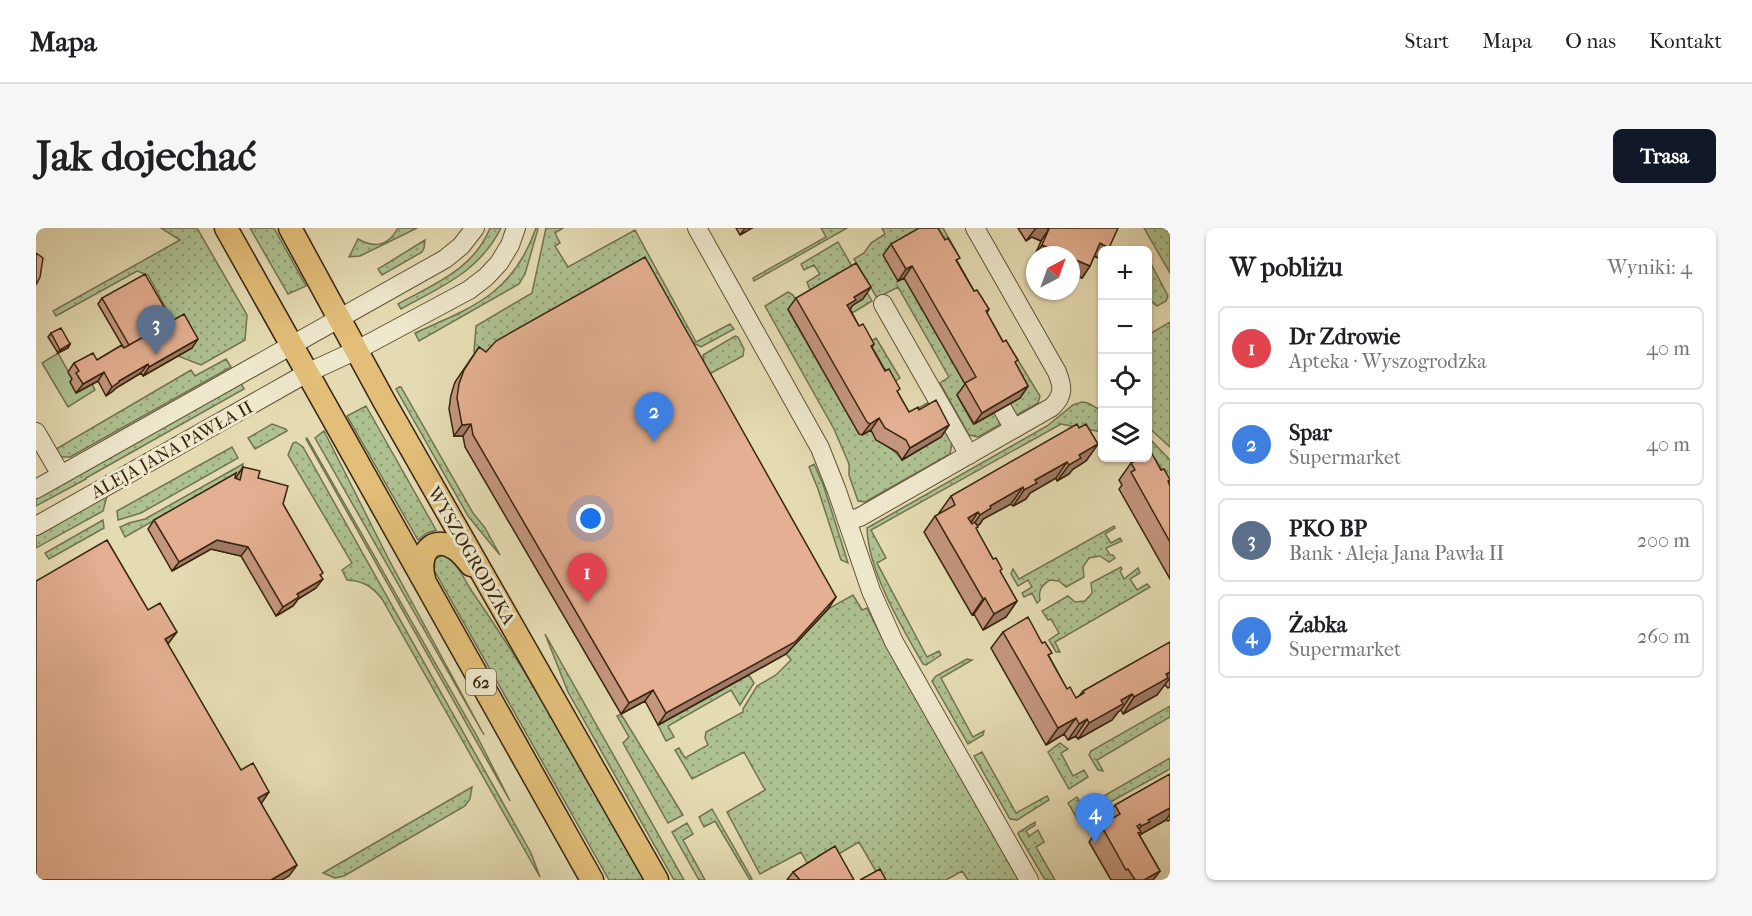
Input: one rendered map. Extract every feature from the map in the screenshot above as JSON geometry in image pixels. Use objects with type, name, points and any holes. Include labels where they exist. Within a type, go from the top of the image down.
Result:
[{"type":"main road","name":"62","points":[[226,228],[592,880]]},
{"type":"main road","name":"WYSZOGRODZKA","points":[[290,228],[487,584],[657,880]]},
{"type":"main road","points":[[424,580],[422,565],[424,555],[427,549],[438,544],[456,549],[487,584]]},
{"type":"street","name":"ALEJA JANA PAWŁA II","points":[[36,489],[341,320],[445,259],[461,246],[475,228]]},
{"type":"street","name":"ALEJA JANA PAWŁA II","points":[[36,526],[307,373],[357,350],[477,284],[499,263],[510,245],[516,228]]},
{"type":"street","points":[[697,228],[810,429],[832,477],[871,591],[894,642],[1029,880]]},
{"type":"street","points":[[847,521],[860,517],[1052,407],[1062,396],[1062,386],[1057,372],[975,228]]},
{"type":"street","points":[[883,304],[969,455]]},
{"type":"street","points":[[1002,408],[1014,429]]},
{"type":"street","points":[[36,432],[61,475]]},
{"type":"green space","points":[[161,228],[197,228],[247,315],[245,340],[201,365],[178,356],[175,325],[148,275],[137,271],[56,316],[53,311],[180,240]]},
{"type":"green space","points":[[250,228],[274,228],[306,286],[288,294]]},
{"type":"green space","points":[[398,228],[417,228],[360,256],[349,257],[358,239],[371,244],[381,244],[386,242]]},
{"type":"green space","points":[[490,228],[501,228],[482,256],[471,267],[445,285],[401,309],[398,304],[439,282],[463,265],[483,242]]},
{"type":"green space","points":[[536,228],[538,229],[525,274],[519,284],[419,341],[415,333],[473,306],[503,283],[516,269]]},
{"type":"green space","points":[[546,228],[563,228],[555,233],[560,243],[555,246],[568,267],[635,230],[696,342],[730,324],[734,329],[701,347],[688,340],[483,358],[474,352],[476,326],[532,293]]},
{"type":"green space","points":[[821,228],[847,228],[754,281],[753,278],[826,237]]},
{"type":"green space","points":[[882,228],[943,228],[956,251],[956,253],[940,250],[898,281],[904,278],[968,389],[957,395],[973,424],[996,412],[1001,424],[978,437],[969,435],[940,383],[949,377],[898,287],[877,298],[854,259],[885,234]]},
{"type":"green space","points":[[1144,228],[1170,228],[1170,273]]},
{"type":"green space","points":[[425,240],[422,252],[382,275],[378,269]]},
{"type":"green space","points":[[838,242],[872,301],[854,312],[848,312],[812,295],[807,282],[820,274],[814,265],[804,270],[801,264]]},
{"type":"green space","points":[[1152,266],[1168,296],[1166,301],[1157,306],[1153,303]]},
{"type":"green space","points":[[788,292],[798,303],[788,310],[859,434],[871,430],[902,460],[912,412],[927,403],[952,443],[950,454],[865,502],[858,501],[849,475],[849,464],[834,429],[765,306]]},
{"type":"green space","points":[[1170,322],[1170,447],[1152,431],[1152,333]]},
{"type":"green space","points":[[735,336],[738,337],[744,349],[743,356],[702,378],[705,368],[703,355]]},
{"type":"green space","points":[[876,338],[900,378],[885,388],[861,347]]},
{"type":"green space","points":[[58,353],[73,380],[92,384],[95,390],[68,407],[42,363]]},
{"type":"green space","points":[[1016,357],[1040,396],[1038,403],[1015,416],[1008,405],[1020,398],[1007,374]]},
{"type":"green space","points":[[226,359],[231,367],[70,457],[61,457],[56,449],[191,370],[195,376]]},
{"type":"green space","points":[[241,383],[244,389],[36,506],[36,497]]},
{"type":"green space","points":[[399,387],[500,555],[468,516],[396,389]]},
{"type":"green space","points":[[1082,402],[1098,409],[1098,431],[1061,424],[871,530],[886,558],[877,563],[927,657],[939,651],[941,655],[926,665],[923,664],[896,616],[880,580],[873,562],[867,528],[1047,426],[1073,405]]},
{"type":"green space","points":[[366,406],[436,530],[418,540],[347,416]]},
{"type":"green space","points":[[272,424],[287,431],[255,449],[248,438]]},
{"type":"green space","points":[[324,431],[388,558],[484,735],[315,438]]},
{"type":"green space","points":[[306,439],[478,738],[510,801]]},
{"type":"green space","points":[[1152,441],[1170,460],[1170,483],[1152,456]]},
{"type":"green space","points":[[296,442],[303,447],[531,853],[540,877],[382,599],[367,585],[347,580],[342,570],[352,563],[288,455],[293,443]]},
{"type":"green space","points":[[232,447],[238,458],[141,513],[118,520],[117,511]]},
{"type":"green space","points":[[243,464],[242,470],[125,537],[120,527],[145,519]]},
{"type":"green space","points":[[814,464],[823,484],[848,563],[841,560],[809,467]]},
{"type":"green space","points":[[107,496],[103,511],[36,548],[36,536]]},
{"type":"green space","points":[[103,520],[104,528],[49,559],[45,553]]},
{"type":"green space","points":[[1114,526],[1115,528],[1105,534],[1111,543],[1120,538],[1122,541],[1106,548],[1115,558],[1109,562],[1100,556],[1089,558],[1083,567],[1084,577],[1066,587],[1059,581],[1050,580],[1041,588],[1040,600],[1037,603],[1032,593],[1024,597],[1022,593],[1032,587],[1028,580],[1018,586],[1011,574],[1013,569],[1019,579]]},
{"type":"green space","points":[[443,555],[457,567],[519,663],[645,880],[609,880],[434,570],[435,559]]},
{"type":"green space","points":[[1121,567],[1120,571],[1124,579],[1138,568],[1140,573],[1130,579],[1137,590],[1147,584],[1150,587],[1055,642],[1060,652],[1056,652],[1049,640],[1059,633],[1051,619],[1048,620],[1042,611],[1068,596],[1075,602],[1085,601],[1092,593],[1091,583]]},
{"type":"green space","points":[[853,595],[862,610],[867,608],[886,646],[1019,880],[968,880],[962,871],[946,880],[881,880],[859,842],[811,870],[801,852],[760,874],[727,812],[765,790],[744,752],[692,779],[675,750],[679,748],[685,758],[708,745],[705,738],[706,732],[743,712],[757,686],[776,675],[791,660],[786,654],[828,609]]},
{"type":"green space","points":[[545,634],[684,880],[674,880],[568,692]]},
{"type":"green space","points":[[967,659],[972,660],[941,678],[973,737],[984,731],[983,735],[968,744],[932,681],[936,676]]},
{"type":"green space","points":[[749,675],[754,683],[740,705],[731,690],[668,726],[674,737],[666,741],[658,725]]},
{"type":"green space","points":[[1170,706],[1170,717],[1097,760],[1103,771],[1098,770],[1089,755],[1091,751]]},
{"type":"green space","points":[[621,714],[683,815],[668,823],[623,743],[629,737],[617,716]]},
{"type":"green space","points":[[1060,743],[1068,749],[1061,753],[1073,776],[1084,770],[1088,777],[1069,789],[1048,752]]},
{"type":"green space","points":[[982,752],[1016,813],[1047,796],[1049,800],[1017,820],[1010,819],[974,756]]},
{"type":"green space","points":[[1170,758],[1170,769],[1078,820],[1068,803],[1077,797],[1083,808]]},
{"type":"green space","points":[[472,787],[470,799],[465,806],[344,876],[335,878],[323,873]]},
{"type":"green space","points":[[712,809],[752,879],[750,880],[715,821],[704,827],[699,817]]},
{"type":"green space","points":[[1035,822],[1035,825],[1026,831],[1029,836],[1038,830],[1044,842],[1036,847],[1055,880],[1045,880],[1018,834]]},
{"type":"green space","points":[[687,823],[693,834],[683,840],[705,880],[699,880],[672,832]]},
{"type":"building","points":[[919,228],[938,228],[945,240],[948,238],[960,258],[956,260],[974,291],[977,290],[989,309],[986,311],[1003,342],[1006,340],[1018,360],[1015,362],[1028,386],[982,413],[965,383],[976,377],[912,266],[906,269],[891,244]]},
{"type":"building","points":[[1046,228],[1118,228],[1110,246],[1100,243],[1090,266],[1080,262],[1080,246],[1042,245],[1049,229]]},
{"type":"building","points":[[36,253],[43,258],[40,277],[36,285]]},
{"type":"building","points":[[645,257],[836,597],[795,642],[666,713],[653,690],[629,703],[473,435],[471,424],[462,425],[457,398],[464,370],[479,347],[486,352],[496,341]]},
{"type":"building","points":[[856,263],[871,287],[854,297],[856,300],[847,305],[859,326],[863,324],[874,344],[871,346],[885,371],[889,369],[900,389],[897,391],[909,412],[918,407],[919,410],[936,400],[949,425],[910,448],[906,440],[885,428],[879,418],[870,424],[867,422],[796,298]]},
{"type":"building","points":[[145,274],[172,321],[129,345],[102,298]]},
{"type":"building","points":[[184,314],[198,339],[149,367],[148,364],[112,387],[104,372],[83,384],[76,373],[79,371],[74,363],[93,353],[97,360],[122,345],[124,348]]},
{"type":"building","points":[[61,328],[70,344],[60,350],[51,333]]},
{"type":"building","points":[[1077,424],[1079,428],[1086,424],[1098,444],[1079,455],[1081,458],[1069,465],[1067,462],[1035,480],[1037,483],[1024,490],[1023,487],[990,506],[991,508],[980,515],[978,512],[968,518],[978,527],[976,528],[993,559],[996,558],[1002,569],[1000,571],[1017,601],[994,614],[935,516],[955,505],[951,496]]},
{"type":"building","points":[[1152,454],[1170,480],[1168,481],[1170,486],[1170,542],[1131,472],[1135,470],[1131,463],[1152,462]]},
{"type":"building","points":[[243,467],[260,471],[258,478],[288,486],[283,504],[323,573],[320,575],[323,579],[297,594],[299,597],[283,607],[248,547],[217,540],[179,562],[154,520],[236,473],[235,478],[240,480]]},
{"type":"building","points":[[107,540],[148,610],[160,603],[177,632],[165,639],[241,770],[253,763],[269,792],[258,798],[297,865],[271,880],[36,880],[36,581]]},
{"type":"building","points":[[1028,617],[1042,643],[1045,642],[1052,653],[1048,655],[1067,689],[1070,687],[1076,698],[1084,693],[1083,691],[1170,642],[1170,672],[1166,674],[1168,678],[1134,697],[1132,694],[1121,700],[1123,704],[1089,723],[1087,719],[1079,724],[1076,718],[1058,728],[1003,632]]},
{"type":"building","points":[[1170,774],[1170,808],[1148,820],[1150,822],[1137,826],[1141,832],[1138,833],[1160,871],[1144,880],[1135,880],[1128,869],[1126,870],[1101,825],[1120,814],[1115,805]]},
{"type":"building","points":[[835,846],[854,880],[800,880],[793,872]]},
{"type":"building","points":[[880,869],[886,880],[860,880]]},
{"type":"place","name":"PKO BP","points":[[156,355]]},
{"type":"place","name":"Spar","points":[[654,442]]},
{"type":"place","name":"Dr Zdrowie","points":[[587,603]]},
{"type":"place","name":"Żabka","points":[[1095,843]]}]
